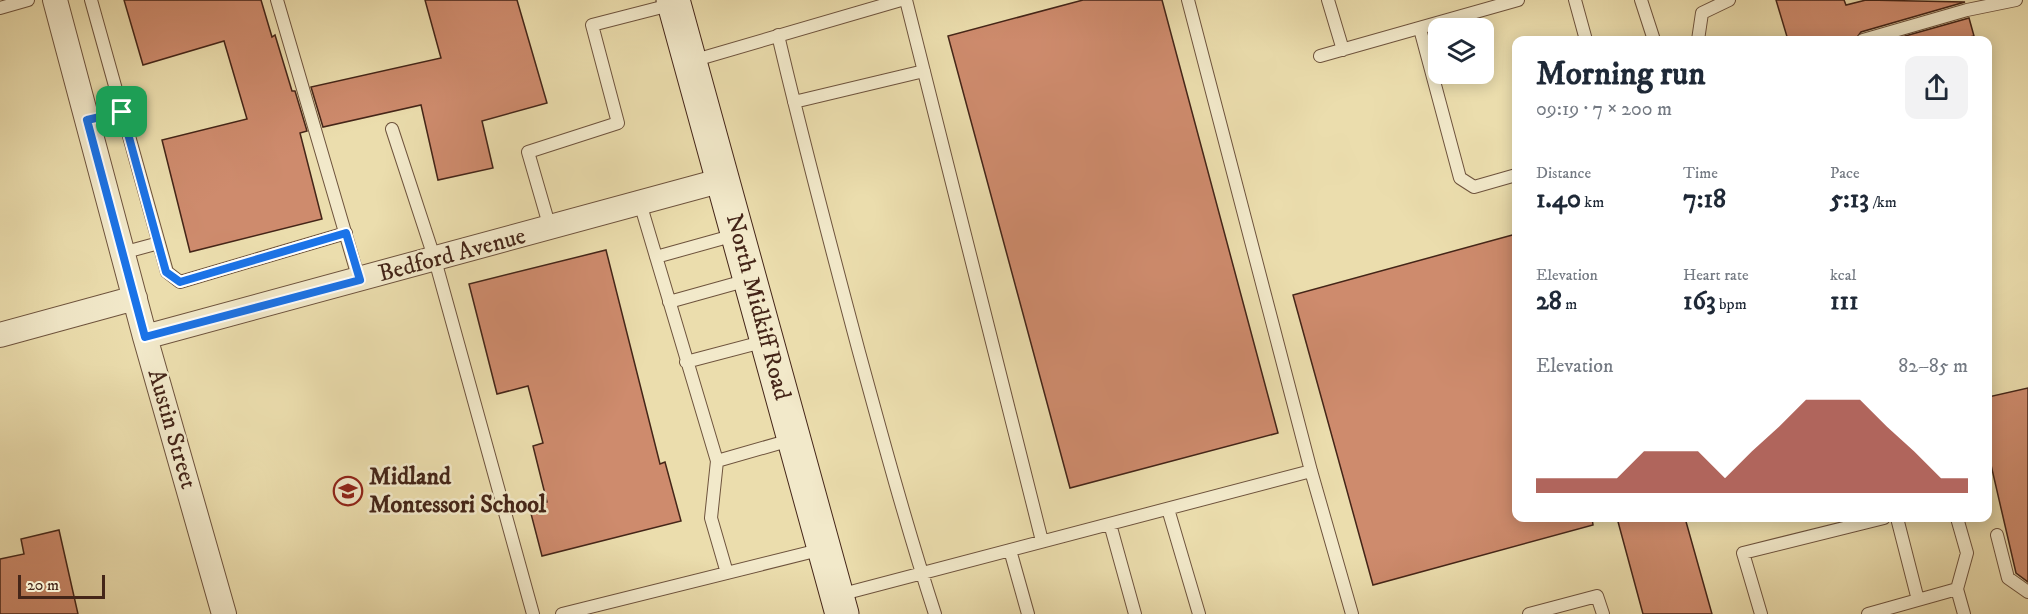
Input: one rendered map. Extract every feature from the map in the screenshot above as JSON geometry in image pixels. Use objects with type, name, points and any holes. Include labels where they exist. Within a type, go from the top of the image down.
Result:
[{"type":"main road","name":"North Midkiff Road","points":[[673,2],[840,605]]},
{"type":"street","name":"Austin Street","points":[[55,0],[145,337],[224,614]]},
{"type":"street","name":"Bedford Avenue","points":[[145,337],[723,180]]},
{"type":"street","points":[[0,335],[135,298]]},
{"type":"lane","points":[[0,8],[28,0]]},
{"type":"lane","points":[[91,0],[166,272],[180,282],[346,233]]},
{"type":"lane","points":[[277,0],[360,280]]},
{"type":"lane","points":[[690,62],[901,0]]},
{"type":"lane","points":[[906,0],[1042,542]]},
{"type":"lane","points":[[1188,0],[1311,471],[1352,614]]},
{"type":"lane","points":[[1328,0],[1343,50]]},
{"type":"lane","points":[[1320,56],[1518,0]]},
{"type":"lane","points":[[1575,0],[1585,36]]},
{"type":"lane","points":[[1641,0],[1653,36]]},
{"type":"lane","points":[[1699,36],[1702,13],[1729,0]]},
{"type":"lane","points":[[1877,36],[1967,10],[2016,0],[2028,6]]},
{"type":"lane","points":[[550,228],[528,152],[618,123],[592,25],[673,2]]},
{"type":"lane","points":[[1420,29],[1460,178],[1474,187],[1512,176]]},
{"type":"lane","points":[[778,35],[883,440],[935,614]]},
{"type":"lane","points":[[794,102],[924,71]]},
{"type":"lane","points":[[87,120],[122,112]]},
{"type":"lane","points":[[392,129],[435,260],[533,614]]},
{"type":"lane","points":[[640,203],[717,461],[711,518],[727,573]]},
{"type":"lane","points":[[656,258],[738,234]]},
{"type":"lane","points":[[122,253],[159,243]]},
{"type":"lane","points":[[669,302],[750,279]]},
{"type":"lane","points":[[686,362],[767,340]]},
{"type":"lane","points":[[717,461],[794,439]]},
{"type":"lane","points":[[840,605],[922,573],[1311,471]]},
{"type":"lane","points":[[1168,508],[1198,614]]},
{"type":"lane","points":[[1761,614],[1743,553],[1868,522]]},
{"type":"lane","points":[[1898,522],[1918,600]]},
{"type":"lane","points":[[1958,522],[1967,553],[1957,589],[1964,614]]},
{"type":"lane","points":[[1110,524],[1135,614]]},
{"type":"lane","points":[[1997,535],[2008,578],[2028,592]]},
{"type":"lane","points":[[562,614],[824,549]]},
{"type":"lane","points":[[1010,550],[1028,614]]},
{"type":"lane","points":[[1868,614],[1957,589]]},
{"type":"lane","points":[[1529,614],[1597,596],[1603,614]]},
{"type":"building","points":[[124,0],[261,0],[272,37],[275,35],[292,91],[295,91],[307,131],[300,133],[322,219],[190,252],[162,140],[247,119],[224,41],[143,65]]},
{"type":"building","points":[[425,0],[517,0],[547,103],[482,121],[493,168],[438,180],[421,105],[323,127],[311,87],[441,58]]},
{"type":"building","points":[[1083,0],[1162,0],[1278,433],[1070,488],[948,36]]},
{"type":"building","points":[[1776,0],[1844,0],[1846,5],[1866,0],[1965,2],[1861,32],[1858,36],[1787,36]]},
{"type":"building","points":[[1969,18],[1974,36],[1905,36]]},
{"type":"building","points":[[1512,235],[1512,522],[1593,522],[1593,525],[1373,585],[1293,295]]},
{"type":"building","points":[[606,250],[660,464],[665,462],[681,521],[542,556],[529,506],[547,502],[533,446],[543,443],[528,386],[497,394],[469,284]]},
{"type":"building","points":[[2028,388],[2028,582],[2016,573],[1992,469],[1992,396]]},
{"type":"building","points":[[1618,522],[1686,522],[1712,614],[1643,614]]},
{"type":"building","points":[[59,530],[78,614],[0,614],[0,559],[24,554],[21,539]]},
{"type":"place","name":"Midland Montessori School","points":[[348,491]]},
{"type":"route","points":[[122,112],[166,272],[175,280],[180,282],[346,233],[360,280],[145,337],[87,120],[122,112]]}]
